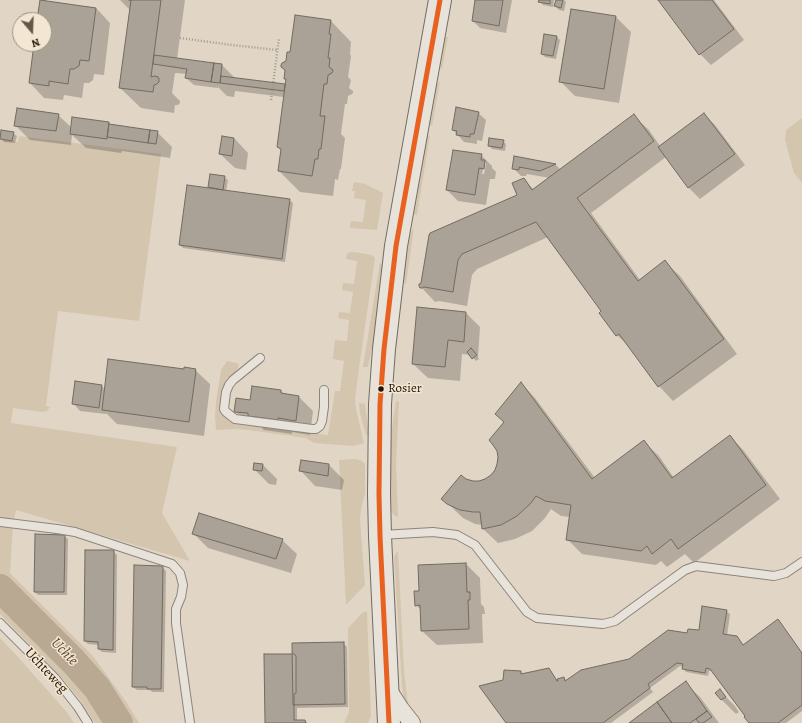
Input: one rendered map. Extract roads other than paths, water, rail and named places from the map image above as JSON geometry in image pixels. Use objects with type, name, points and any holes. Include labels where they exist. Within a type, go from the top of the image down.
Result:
[{"type":"main road","points":[[389,723],[380,536],[380,404],[384,349],[396,246],[440,0]]},
{"type":"street","points":[[388,689],[412,723]]},
{"type":"lane","points":[[260,358],[233,380],[226,392],[224,409],[235,419],[316,429],[320,426],[322,420],[324,390]]},
{"type":"lane","points":[[0,522],[75,532],[172,564],[180,573],[183,585],[181,597],[176,609],[176,623],[190,723]]},
{"type":"lane","points":[[380,536],[433,532],[457,535],[475,545],[527,612],[537,618],[603,624],[615,621],[685,570],[696,566],[774,576],[786,573],[802,562]]},
{"type":"lane","name":"Uchteweg","points":[[0,623],[55,678],[78,707],[88,723]]},
{"type":"waterway","name":"Uchte","points":[[0,588],[73,661],[97,688],[119,723]]},
{"type":"place","name":"Rosier","points":[[381,389]]}]
